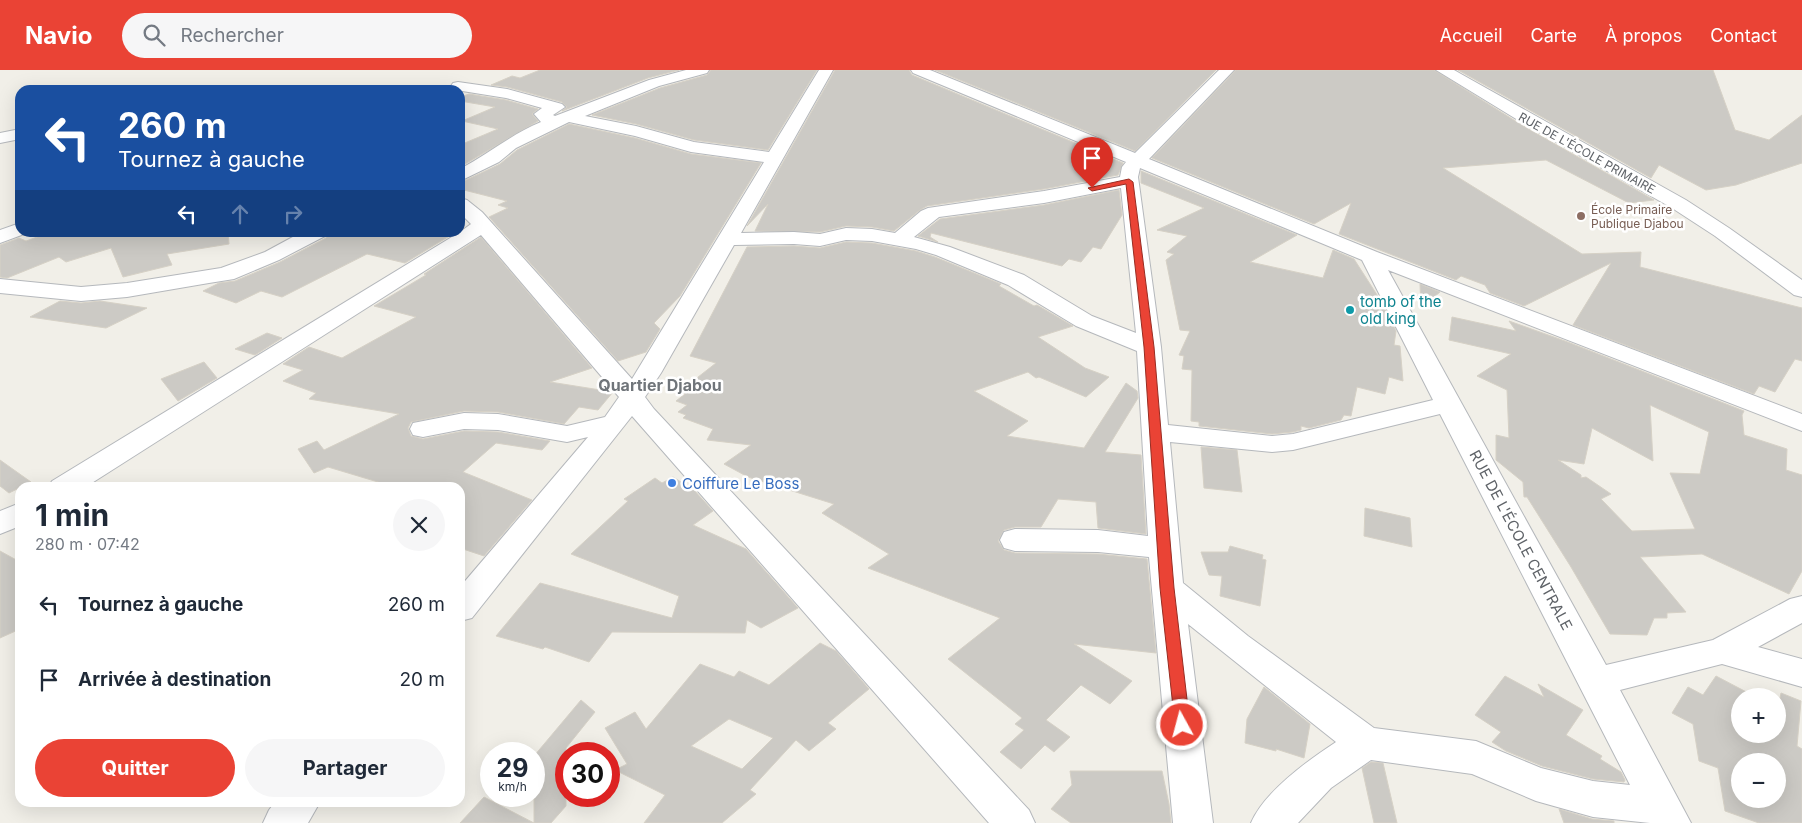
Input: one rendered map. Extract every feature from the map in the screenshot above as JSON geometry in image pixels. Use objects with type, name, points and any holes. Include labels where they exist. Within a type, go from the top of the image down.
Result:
[{"type":"street","points":[[465,173],[486,162],[510,144],[545,126],[654,83],[702,70]]},
{"type":"street","points":[[465,603],[624,410],[728,239],[826,70]]},
{"type":"street","points":[[918,70],[1133,171],[1370,256],[1802,423]]},
{"type":"street","points":[[899,240],[928,214],[1044,197],[1133,171],[1227,70]]},
{"type":"street","name":"RUE DE L'ÉCOLE PRIMAIRE","points":[[1443,70],[1674,201],[1723,233],[1770,269],[1802,290]]},
{"type":"street","points":[[938,78],[965,72]]},
{"type":"street","points":[[465,87],[507,94],[557,107],[542,114],[549,119],[545,126]]},
{"type":"street","points":[[567,118],[636,130],[691,147],[774,158]]},
{"type":"street","points":[[0,138],[15,135]]},
{"type":"street","points":[[1133,171],[1149,347],[1167,588],[1193,823]]},
{"type":"street","points":[[465,209],[483,226],[624,410]]},
{"type":"street","points":[[72,482],[483,226]]},
{"type":"street","points":[[0,237],[15,231]]},
{"type":"street","points":[[728,239],[794,238],[820,240],[846,234],[872,235],[943,251],[1016,280],[1084,321],[1149,347]]},
{"type":"street","points":[[0,286],[81,294],[127,290],[209,278],[250,265],[310,237]]},
{"type":"street","name":"RUE DE L'ÉCOLE CENTRALE","points":[[1370,256],[1666,814]]},
{"type":"street","points":[[0,301],[25,289]]},
{"type":"street","points":[[1155,432],[1272,444],[1293,442],[1449,404]]},
{"type":"street","points":[[423,429],[464,420],[498,422],[567,434],[624,410],[645,415],[1015,823]]},
{"type":"street","points":[[0,500],[15,509]]},
{"type":"street","points":[[0,524],[15,515]]},
{"type":"street","points":[[1015,540],[1098,541],[1164,548]]},
{"type":"street","points":[[1167,588],[1236,645],[1365,743],[1476,758],[1536,784],[1592,799],[1666,814]]},
{"type":"street","points":[[1596,682],[1722,651],[1802,608]]},
{"type":"street","points":[[1722,651],[1802,673]]},
{"type":"street","points":[[1271,823],[1317,776],[1365,743]]},
{"type":"street","points":[[283,823],[296,807]]},
{"type":"building","points":[[540,70],[679,70],[648,78],[562,111],[567,107],[562,102],[507,87],[491,85],[512,76],[520,78]]},
{"type":"building","points":[[711,70],[817,70],[768,150],[694,140],[636,124],[592,115],[660,88],[707,75]]},
{"type":"building","points":[[835,70],[909,70],[912,75],[1123,163],[1118,175],[1044,189],[927,206],[894,231],[872,227],[846,226],[820,232],[755,231],[768,204],[747,226]]},
{"type":"building","points":[[935,70],[1216,70],[1135,151]]},
{"type":"building","points":[[1236,70],[1434,70],[1525,127],[1654,200],[1629,203],[1546,160],[1443,168],[1582,254],[1641,252],[1640,267],[1802,308],[1802,361],[1795,359],[1775,392],[1759,386],[1754,394],[1573,325],[1611,263],[1524,306],[1490,293],[1485,285],[1461,276],[1456,280],[1339,234],[1351,203],[1314,224],[1152,158]]},
{"type":"building","points":[[1458,70],[1713,70],[1735,130],[1769,140],[1802,115],[1802,163],[1736,185],[1706,190],[1659,165],[1651,178]]},
{"type":"building","points":[[469,94],[506,100],[538,109],[532,114],[538,121],[465,164],[465,143],[498,129],[465,122],[465,120],[495,107],[465,102],[465,95]]},
{"type":"building","points":[[569,124],[635,138],[691,154],[761,163],[680,296],[654,323],[660,329],[646,352],[618,361],[489,217],[508,208],[498,205],[507,201],[465,190],[465,181],[500,164],[517,150]]},
{"type":"building","points":[[1141,171],[1297,235],[1250,262],[1323,278],[1333,250],[1354,259],[1381,301],[1396,331],[1394,345],[1400,346],[1403,381],[1389,377],[1385,394],[1357,387],[1351,416],[1344,415],[1341,420],[1309,428],[1301,426],[1301,430],[1293,432],[1272,434],[1199,426],[1199,422],[1191,421],[1192,370],[1182,369],[1184,356],[1179,355],[1190,331],[1180,330],[1166,260],[1174,254],[1167,252],[1187,236],[1157,230],[1204,208],[1141,183]]},
{"type":"building","points":[[1119,190],[1122,215],[1101,249],[1093,247],[1081,262],[1069,259],[1062,266],[931,233],[930,237],[938,242],[918,236],[940,219],[1044,205]]},
{"type":"building","points":[[37,237],[228,237],[229,244],[167,254],[172,265],[123,277],[111,248],[66,262],[59,257],[7,278],[0,277],[0,245],[19,238],[26,241]]},
{"type":"building","points":[[448,237],[405,263],[367,254],[282,297],[261,291],[236,303],[203,291],[219,283],[235,281],[280,262],[326,238]]},
{"type":"building","points":[[481,237],[592,368],[550,382],[613,392],[598,410],[579,407],[564,424],[498,412],[464,411],[411,422],[408,428],[411,436],[423,439],[464,431],[498,432],[550,441],[542,450],[496,443],[463,472],[532,500],[484,556],[465,550],[465,482],[378,482],[328,467],[314,473],[298,449],[317,441],[324,450],[399,414],[309,399],[316,393],[283,381],[303,370],[283,364],[309,347],[342,358],[416,317],[374,306],[426,275],[424,274]]},
{"type":"building","points":[[846,242],[872,243],[916,251],[935,257],[1001,284],[999,286],[1073,326],[1038,337],[1085,368],[1109,377],[1086,397],[1039,377],[1036,378],[1028,372],[974,391],[1028,421],[1007,436],[1084,448],[1126,383],[1137,391],[1138,398],[1105,452],[1141,455],[1146,534],[1098,528],[1096,502],[1058,499],[1041,527],[1015,527],[1004,530],[998,541],[1004,550],[1015,553],[1098,554],[1147,559],[1156,653],[1074,644],[1132,681],[1110,704],[1081,685],[1046,720],[1070,737],[1054,752],[1045,745],[1021,769],[1000,752],[1024,730],[1015,724],[1022,718],[948,659],[1000,618],[868,568],[889,554],[822,513],[834,504],[748,477],[724,464],[751,445],[707,440],[713,429],[683,418],[686,415],[678,412],[687,405],[676,401],[685,394],[679,392],[716,363],[690,356],[747,247],[794,246],[820,248]]},
{"type":"building","points":[[1420,284],[1440,292],[1421,308]]},
{"type":"building","points":[[60,301],[81,303],[100,301],[147,308],[106,328],[30,317]]},
{"type":"building","points":[[1452,317],[1516,331],[1509,321],[1744,411],[1742,415],[1744,435],[1787,449],[1786,470],[1802,475],[1802,571],[1789,594],[1702,554],[1640,557],[1686,612],[1667,613],[1667,618],[1654,618],[1647,635],[1610,634],[1571,567],[1527,497],[1524,497],[1523,482],[1496,460],[1496,435],[1509,438],[1507,390],[1477,376],[1511,354],[1449,340]],"holes":[[[1650,405],[1709,432],[1700,474],[1670,473],[1695,529],[1632,531],[1601,499],[1611,494],[1586,477],[1581,478],[1581,475],[1558,460],[1584,464],[1592,428],[1653,461]]]},
{"type":"building","points":[[267,333],[282,338],[255,355],[235,349]]},
{"type":"building","points":[[204,362],[217,378],[178,401],[161,379]]},
{"type":"building","points":[[1201,447],[1237,450],[1242,492],[1204,488]]},
{"type":"building","points":[[0,460],[31,482],[15,482],[15,490],[9,493],[0,486]]},
{"type":"building","points":[[673,477],[694,490],[713,511],[693,525],[746,549],[798,608],[761,628],[747,620],[745,633],[612,632],[589,662],[545,647],[543,649],[496,636],[540,583],[672,618],[679,596],[571,554],[628,501],[624,499],[655,478],[662,483]]},
{"type":"building","points":[[1365,508],[1410,518],[1412,547],[1364,536]]},
{"type":"building","points":[[1230,546],[1263,555],[1262,559],[1266,560],[1260,606],[1220,596],[1222,576],[1209,575],[1201,552],[1228,552]]},
{"type":"building","points":[[0,551],[15,559],[15,631],[0,638]]},
{"type":"building","points":[[820,643],[836,651],[869,689],[828,723],[836,729],[809,751],[796,740],[750,790],[756,794],[722,823],[644,823],[665,795],[620,772],[620,768],[627,764],[620,753],[620,742],[614,742],[605,728],[635,712],[646,729],[700,664],[734,677],[739,671],[769,685]],"holes":[[[729,719],[773,738],[742,769],[691,746]]]},
{"type":"building","points":[[1505,676],[1544,697],[1538,684],[1583,710],[1566,735],[1602,756],[1600,759],[1621,772],[1625,780],[1624,782],[1593,779],[1542,766],[1506,751],[1492,742],[1501,732],[1475,715]]},
{"type":"building","points":[[1716,676],[1739,688],[1731,688],[1731,743],[1786,743],[1786,695],[1801,701],[1797,746],[1802,749],[1802,823],[1759,823],[1725,811],[1718,768],[1699,761],[1693,724],[1672,713],[1688,687],[1703,695]]},
{"type":"building","points":[[1264,687],[1310,724],[1304,758],[1276,749],[1276,751],[1245,743],[1247,719]]},
{"type":"building","points":[[581,700],[595,712],[571,742],[555,742],[555,807],[565,807],[551,823],[534,823],[534,807],[545,807],[545,743]]},
{"type":"building","points":[[1371,762],[1383,763],[1397,823],[1374,823],[1362,768]]},
{"type":"building","points":[[1070,771],[1162,771],[1171,823],[1071,823],[1051,809],[1072,785]]},
{"type":"building","points":[[480,801],[480,807],[503,807],[534,823],[460,823]]},
{"type":"building","points":[[1559,809],[1592,819],[1614,821],[1614,823],[1564,823]]},
{"type":"place","name":"École Primaire Publique Djabou","points":[[1581,216]]},
{"type":"place","name":"tomb of the old king","points":[[1350,310]]},
{"type":"place","name":"Coiffure Le Boss","points":[[672,483]]},
{"type":"district","name":"Quartier Djabou","points":[[660,385]]},
{"type":"route","points":[[1092,188],[1129,182],[1149,347],[1167,588],[1182,725]]}]
